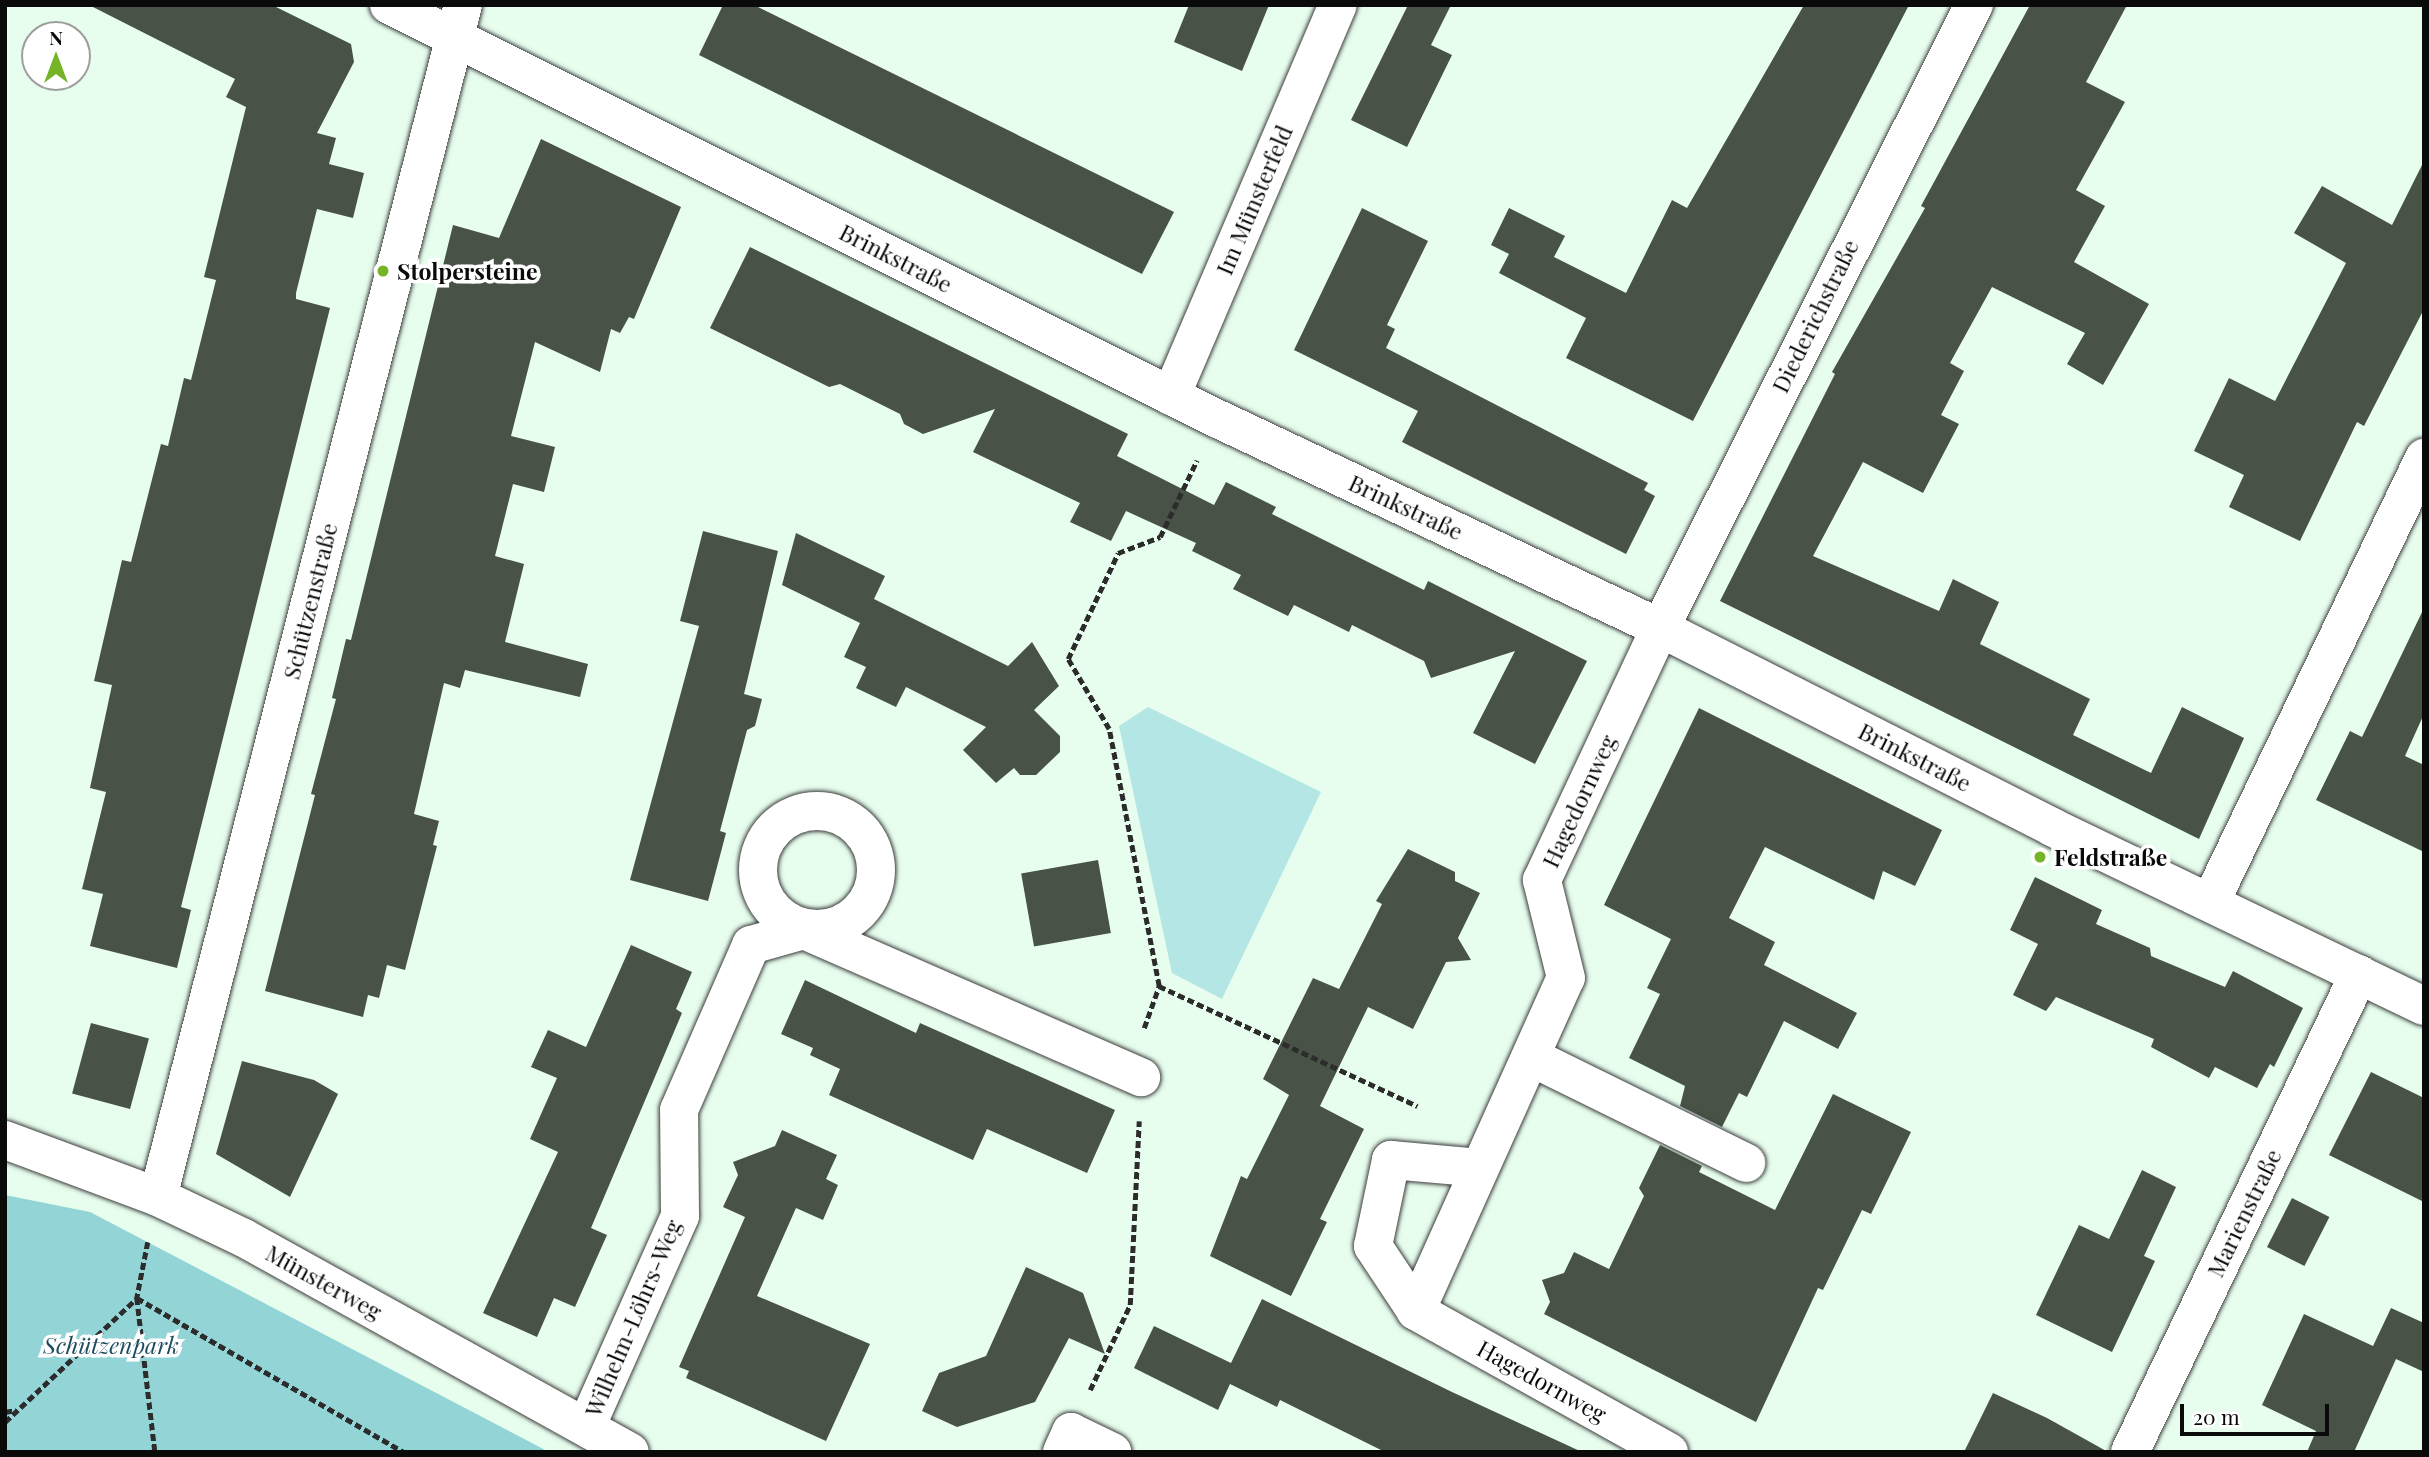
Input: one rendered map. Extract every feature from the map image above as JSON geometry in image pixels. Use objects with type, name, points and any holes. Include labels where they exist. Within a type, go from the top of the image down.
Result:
[{"type":"street","name":"Brinkstraße","points":[[389,5],[458,22],[1171,396],[1660,628],[2052,827],[2211,901],[2424,1006]]},
{"type":"street","name":"Im Münsterfeld","points":[[1171,396],[1338,5]]},
{"type":"street","name":"Diederichstraße","points":[[1660,628],[1974,5]]},
{"type":"street","name":"Schützenstraße","points":[[158,1197],[458,22]]},
{"type":"street","points":[[2211,901],[2424,458]]},
{"type":"street","name":"Hagedornweg","points":[[1416,1311],[1566,978],[1542,880],[1660,628]]},
{"type":"street","name":"Wilhelm-Löhrs-Weg","points":[[587,1425],[680,1216],[679,1111],[751,945],[804,930],[1141,1077]]},
{"type":"street","name":"Marienstraße","points":[[2130,1452],[2359,974]]},
{"type":"street","points":[[1531,1058],[1746,1164]]},
{"type":"street","name":"Münsterweg","points":[[5,1140],[158,1197],[244,1238],[587,1425],[630,1452]]},
{"type":"street","name":"Hagedornweg","points":[[1480,1168],[1391,1160],[1373,1245],[1416,1311],[1669,1452]]},
{"type":"street","points":[[1066,1442],[1112,1452]]},
{"type":"path","points":[[1066,1442],[1129,1305],[1142,1034],[1159,986],[1109,729],[1068,659],[1118,553],[1160,537],[1218,419]]},
{"type":"path","points":[[1159,986],[1417,1106]]},
{"type":"path","points":[[156,1452],[137,1298],[158,1197]]},
{"type":"path","points":[[5,1422],[137,1298]]},
{"type":"path","points":[[137,1298],[404,1452]]},
{"type":"path","points":[[5,1412],[16,1409]]},
{"type":"shaded area","points":[[1148,707],[1321,792],[1222,999],[1172,973],[1119,726]]},
{"type":"green space","name":"Schützenpark","points":[[5,1195],[90,1212],[549,1452],[5,1452]]},
{"type":"building","points":[[89,5],[272,5],[351,44],[354,62],[317,133],[336,138],[329,164],[364,173],[353,218],[317,209],[296,293],[296,299],[330,308],[181,907],[191,910],[177,968],[90,946],[103,894],[82,889],[106,792],[90,788],[112,685],[94,681],[122,560],[131,562],[161,444],[168,446],[184,378],[191,380],[216,280],[204,277],[246,107],[226,97],[235,79]]},
{"type":"building","points":[[723,5],[754,5],[1174,212],[1142,274],[699,55]]},
{"type":"building","points":[[1189,5],[1269,5],[1242,71],[1174,42]]},
{"type":"building","points":[[1408,5],[1451,5],[1431,45],[1452,55],[1407,147],[1351,120]]},
{"type":"building","points":[[1804,5],[1909,5],[1693,421],[1566,358],[1586,318],[1499,273],[1509,254],[1491,245],[1509,208],[1565,236],[1554,257],[1626,293],[1672,200],[1687,208]]},
{"type":"building","points":[[2030,5],[2127,5],[2086,82],[2125,102],[2076,190],[2105,206],[2074,262],[2149,304],[2103,385],[2067,364],[2085,333],[1992,287],[1950,363],[1964,371],[1941,415],[1959,424],[1923,493],[1863,462],[1813,556],[1939,611],[1953,579],[1999,602],[1980,644],[2090,699],[2073,735],[2151,773],[2182,707],[2244,738],[2199,839],[1720,601],[1835,374],[1832,372],[1925,208],[1921,206]]},
{"type":"building","points":[[541,139],[681,207],[634,319],[629,317],[620,333],[611,329],[600,372],[535,342],[511,436],[555,447],[544,492],[513,484],[495,556],[524,564],[505,642],[588,664],[580,697],[465,670],[460,688],[444,683],[414,814],[439,821],[433,845],[437,846],[405,970],[387,965],[379,998],[368,995],[363,1017],[265,991],[315,795],[311,794],[336,699],[332,698],[346,639],[351,640],[453,225],[499,238]]},
{"type":"building","points":[[2424,161],[2424,309],[2364,426],[2357,422],[2300,541],[2229,507],[2244,475],[2194,451],[2229,378],[2275,401],[2346,263],[2294,233],[2322,186],[2392,225]]},
{"type":"building","points":[[1362,208],[1428,241],[1387,325],[1395,329],[1386,348],[1648,483],[1644,490],[1655,496],[1626,554],[1402,442],[1418,411],[1294,350]]},
{"type":"building","points":[[750,247],[1128,434],[1117,456],[1214,505],[1226,482],[1276,507],[1272,514],[1424,590],[1428,581],[1587,661],[1535,764],[1473,733],[1515,651],[1431,678],[1424,661],[1352,625],[1349,632],[1294,605],[1288,616],[1233,589],[1241,575],[1192,551],[1196,543],[1126,511],[1111,541],[1070,522],[1080,503],[973,452],[995,409],[923,434],[904,424],[900,414],[840,384],[829,387],[710,328]]},
{"type":"building","points":[[703,531],[778,551],[744,694],[762,699],[755,726],[747,730],[720,831],[726,833],[708,901],[630,880],[699,626],[680,621]]},
{"type":"building","points":[[796,533],[885,576],[874,599],[1008,666],[1032,642],[1059,686],[1034,710],[1060,736],[1060,752],[1036,775],[1020,775],[1014,768],[996,783],[963,750],[986,727],[906,687],[896,707],[856,688],[866,667],[844,657],[860,623],[782,585]]},
{"type":"building","points":[[2424,608],[2424,714],[2405,756],[2424,765],[2424,852],[2316,800],[2350,731],[2362,737]]},
{"type":"building","points":[[1699,708],[1942,830],[1915,886],[1883,871],[1874,900],[1765,847],[1729,918],[1775,942],[1764,965],[1857,1013],[1838,1049],[1784,1021],[1747,1097],[1739,1093],[1722,1127],[1680,1106],[1685,1086],[1629,1058],[1660,994],[1647,988],[1671,939],[1604,905]]},
{"type":"building","points":[[1408,849],[1455,872],[1455,881],[1480,893],[1458,938],[1471,960],[1446,962],[1413,1029],[1368,1007],[1320,1106],[1364,1129],[1320,1219],[1327,1222],[1291,1296],[1210,1256],[1241,1176],[1247,1179],[1289,1095],[1263,1079],[1313,978],[1339,989],[1382,904],[1376,901]]},
{"type":"building","points":[[1098,860],[1111,933],[1034,946],[1021,874]]},
{"type":"building","points":[[2035,877],[2102,910],[2096,924],[2150,948],[2151,956],[2225,987],[2233,971],[2303,1008],[2274,1067],[2270,1064],[2257,1088],[2215,1067],[2209,1078],[2151,1047],[2154,1039],[2056,997],[2046,1011],[2013,995],[2038,944],[2010,930]]},
{"type":"building","points":[[631,945],[692,972],[676,1009],[682,1013],[591,1228],[607,1235],[575,1307],[554,1298],[537,1337],[483,1313],[558,1152],[530,1139],[557,1078],[531,1067],[548,1030],[586,1047]]},
{"type":"building","points":[[805,980],[916,1033],[920,1023],[1115,1110],[1087,1173],[987,1129],[973,1160],[829,1095],[840,1069],[810,1055],[813,1048],[781,1034]]},
{"type":"building","points":[[91,1023],[149,1039],[130,1109],[72,1094]]},
{"type":"building","points":[[242,1061],[314,1080],[338,1094],[290,1197],[216,1154]]},
{"type":"building","points":[[2371,1072],[2424,1098],[2424,1202],[2329,1155]]},
{"type":"building","points":[[1833,1094],[1911,1132],[1871,1214],[1862,1210],[1823,1290],[1818,1288],[1756,1422],[1544,1314],[1550,1302],[1542,1280],[1564,1273],[1574,1252],[1609,1269],[1644,1196],[1639,1188],[1660,1145],[1702,1166],[1699,1172],[1775,1210]]},
{"type":"building","points":[[782,1130],[837,1155],[826,1179],[838,1185],[823,1220],[796,1208],[757,1296],[870,1344],[826,1441],[686,1378],[689,1371],[679,1367],[745,1217],[723,1207],[738,1175],[733,1162],[775,1146]]},
{"type":"building","points":[[2142,1170],[2176,1187],[2144,1256],[2155,1261],[2112,1352],[2036,1315],[2079,1225],[2109,1239]]},
{"type":"building","points":[[2292,1198],[2329,1217],[2304,1266],[2267,1247]]},
{"type":"building","points":[[1026,1267],[1083,1293],[1105,1354],[1069,1338],[1035,1402],[957,1427],[922,1411],[939,1373],[986,1356]]},
{"type":"building","points":[[1262,1299],[1582,1452],[1385,1452],[1280,1400],[1277,1407],[1230,1384],[1218,1410],[1134,1368],[1154,1326],[1231,1363]]},
{"type":"building","points":[[2391,1308],[2424,1323],[2424,1372],[2396,1359],[2354,1452],[2307,1452],[2316,1431],[2262,1405],[2304,1314],[2373,1346]]},
{"type":"building","points":[[1993,1393],[2047,1418],[2108,1452],[1964,1452]]},
{"type":"place","name":"Stolpersteine","points":[[383,271]]},
{"type":"place","name":"Feldstraße","points":[[2040,857]]}]
